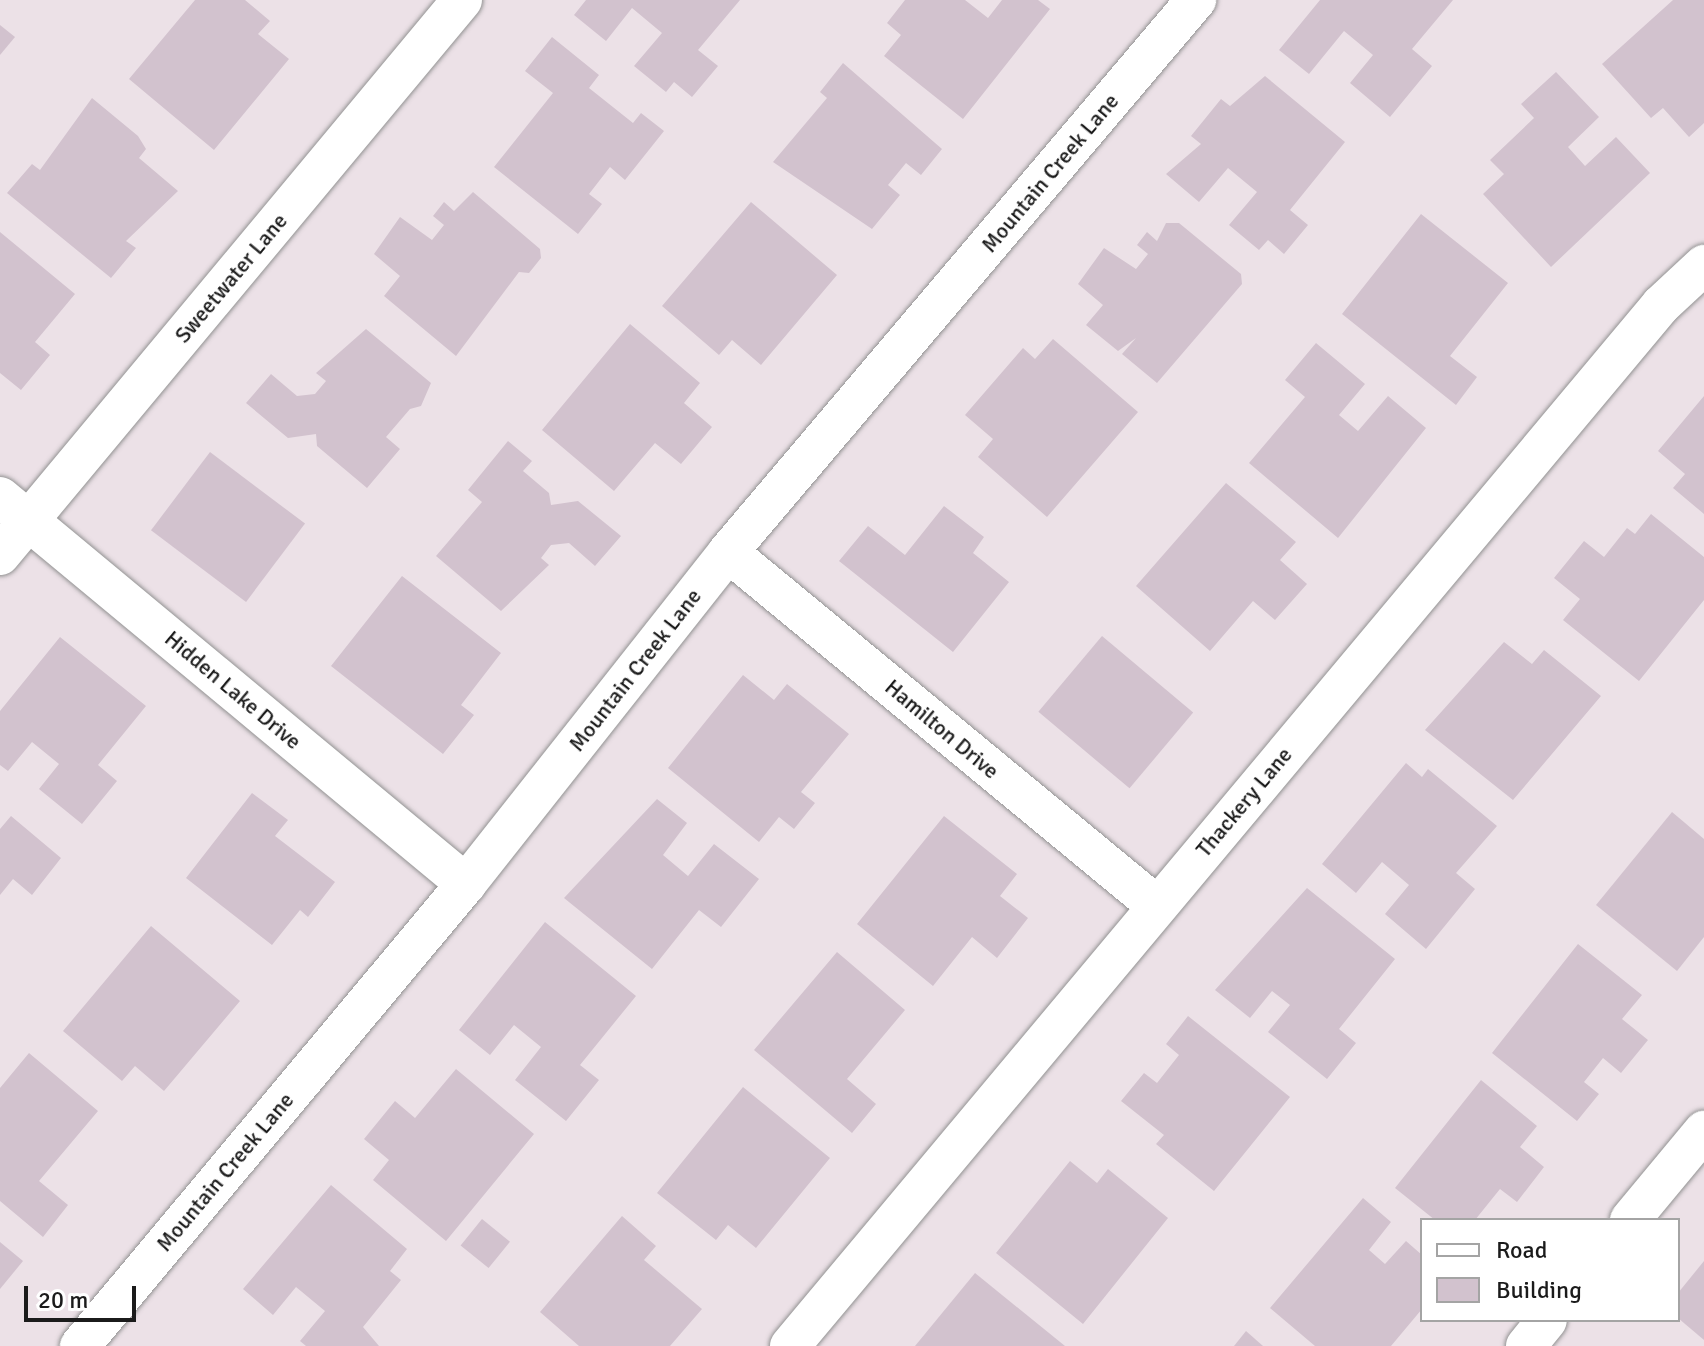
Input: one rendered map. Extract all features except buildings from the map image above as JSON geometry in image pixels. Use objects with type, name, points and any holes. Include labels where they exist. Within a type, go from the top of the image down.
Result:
[{"type":"street","name":"Sweetwater Lane","points":[[0,555],[14,509],[462,0]]},
{"type":"street","name":"Mountain Creek Lane","points":[[80,1346],[466,884],[728,552],[1196,0]]},
{"type":"street","name":"Thackery Lane","points":[[790,1346],[1661,305],[1704,265]]},
{"type":"street","name":"Hidden Lake Drive","points":[[14,509],[466,884]]},
{"type":"street","name":"Hamilton Drive","points":[[728,552],[1157,906]]},
{"type":"street","points":[[1632,1218],[1704,1131]]},
{"type":"street","points":[[1526,1346],[1545,1322]]}]
